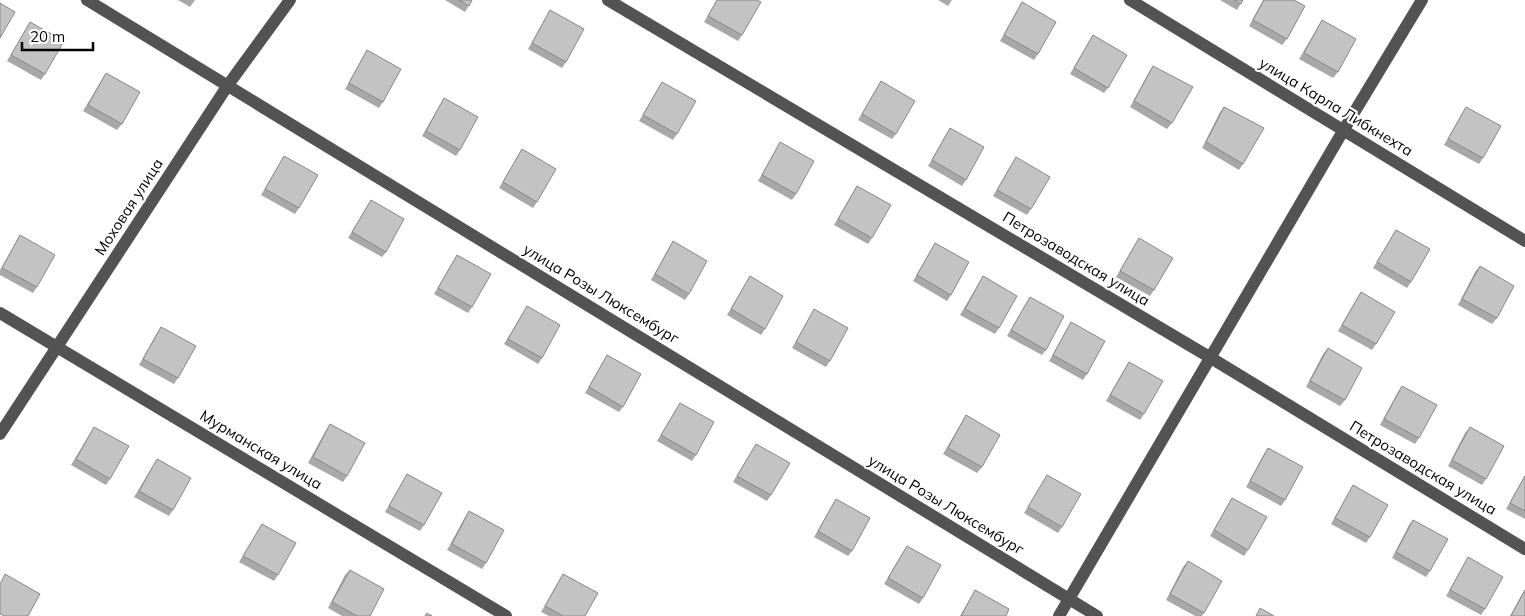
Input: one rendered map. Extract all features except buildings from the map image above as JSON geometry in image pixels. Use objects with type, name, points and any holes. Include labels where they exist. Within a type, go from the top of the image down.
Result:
[{"type":"street","name":"улица Розы Люксембург","points":[[87,0],[1097,616]]},
{"type":"street","name":"Моховая улица","points":[[0,434],[228,85],[290,0]]},
{"type":"street","name":"Петрозаводская улица","points":[[608,0],[1211,358],[1525,548]]},
{"type":"street","name":"улица Карла Либкнехта","points":[[1130,0],[1525,241]]},
{"type":"street","points":[[1059,616],[1343,131],[1422,0]]},
{"type":"street","name":"Мурманская улица","points":[[0,313],[506,616]]}]
